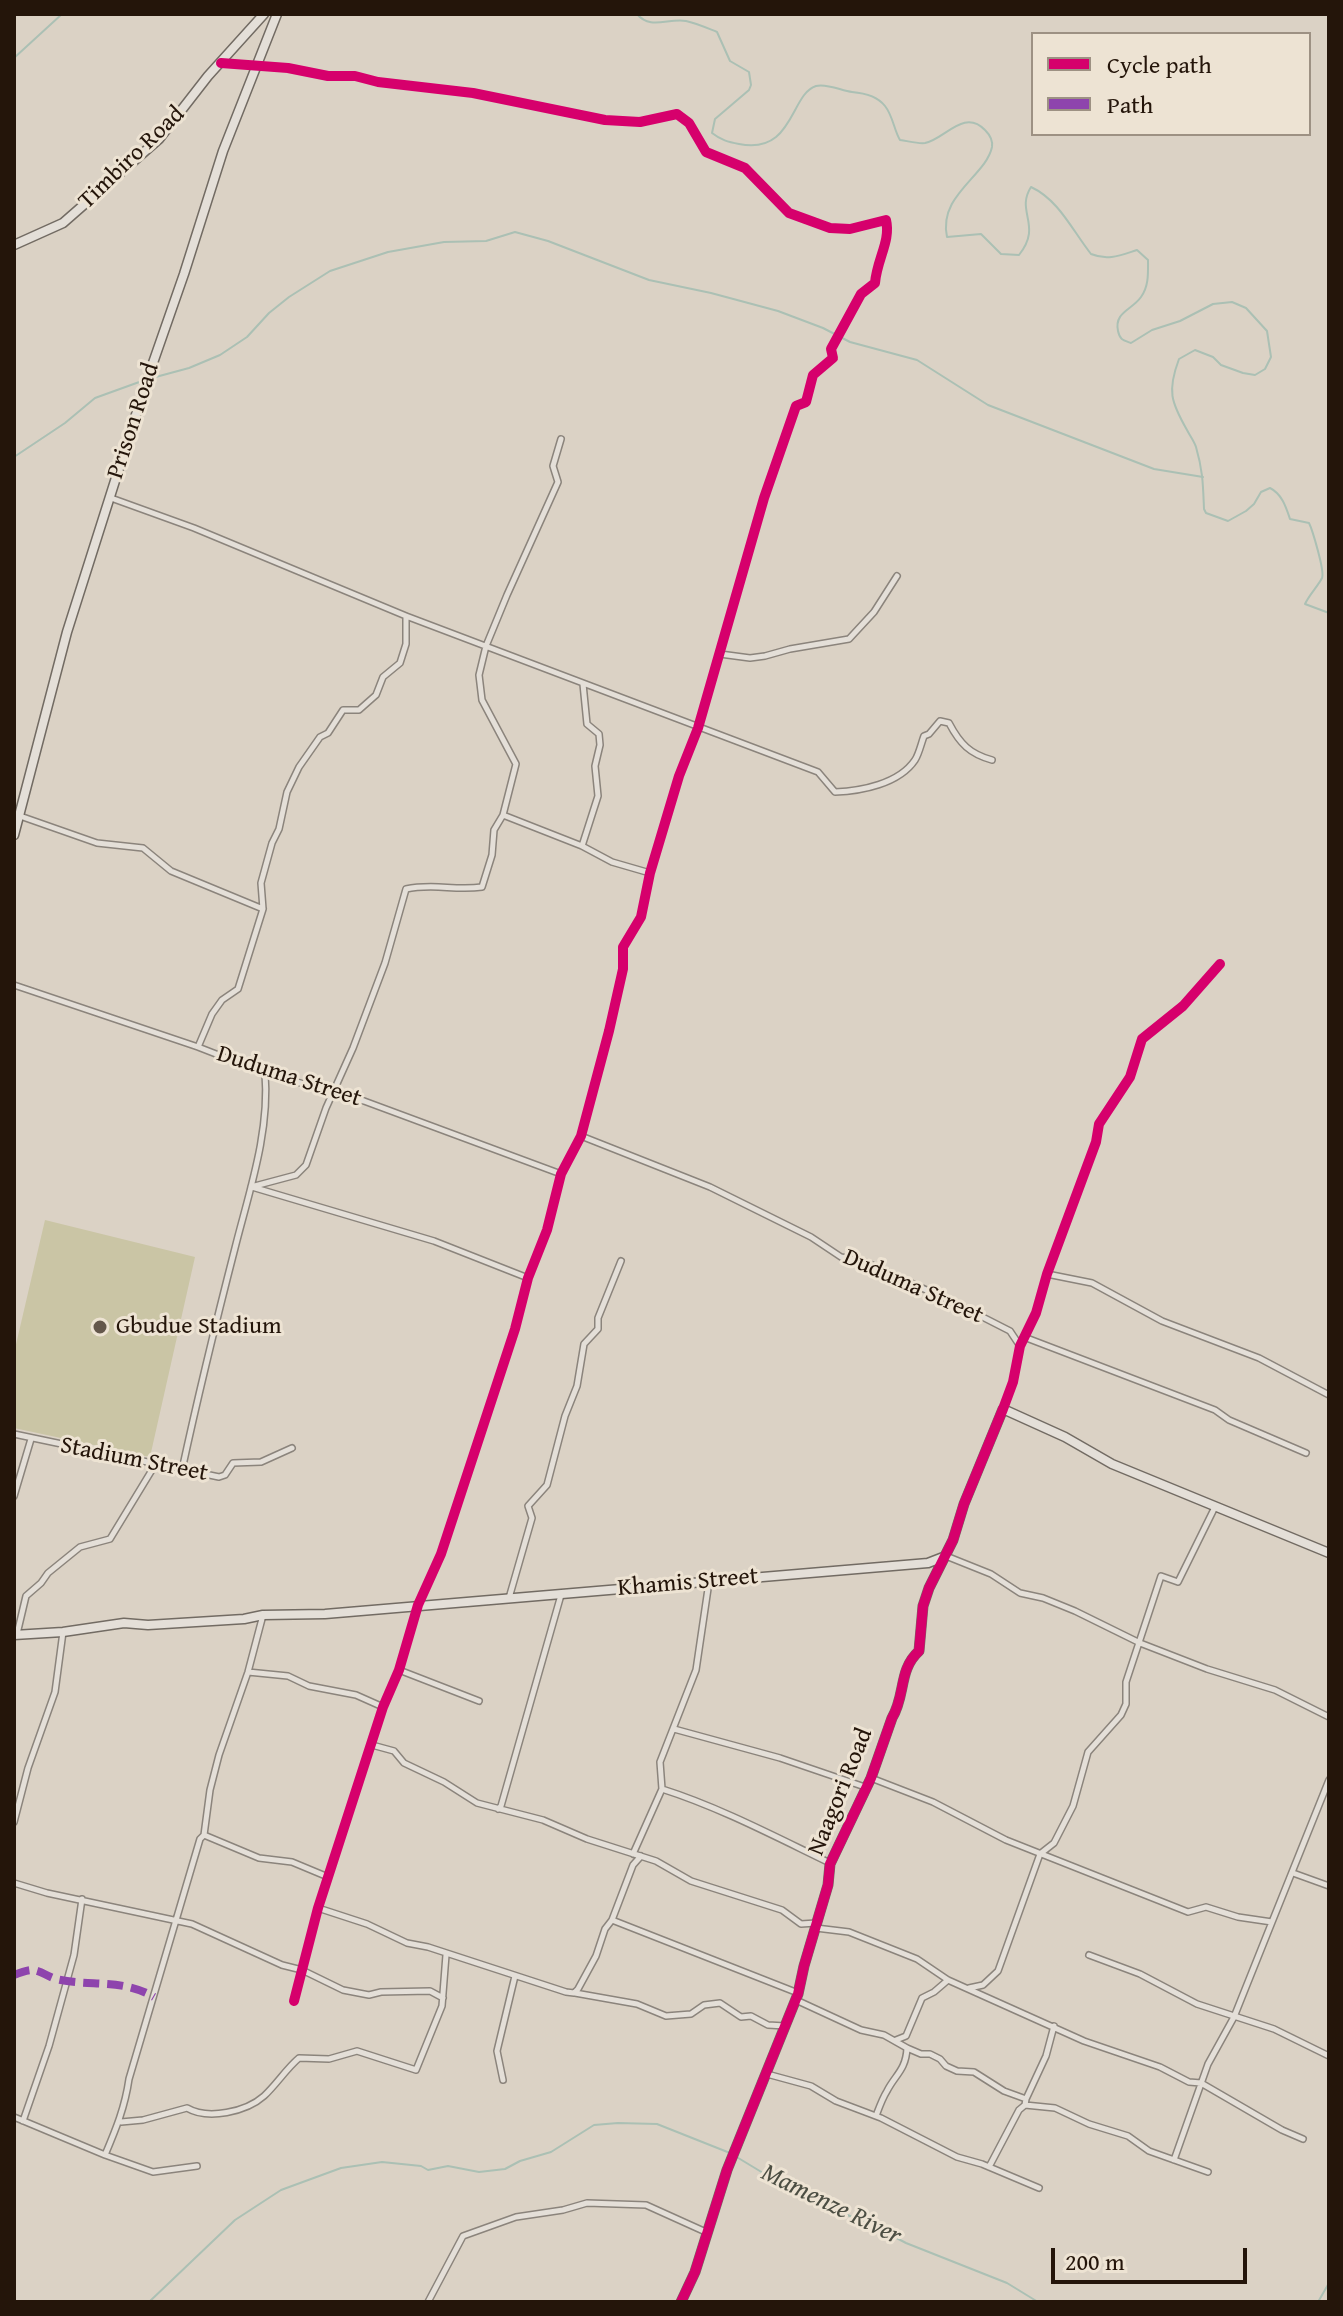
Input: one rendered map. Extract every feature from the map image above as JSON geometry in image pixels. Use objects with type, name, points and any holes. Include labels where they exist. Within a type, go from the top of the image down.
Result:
[{"type":"street","name":"Timbiro Road","points":[[14,245],[63,223],[159,139],[264,14]]},
{"type":"street","name":"Prison Road","points":[[14,835],[67,632],[110,497],[223,151],[277,14]]},
{"type":"street","points":[[221,63],[473,93],[605,120],[640,122],[677,114],[689,123],[706,152],[745,168],[789,213],[830,228],[850,229],[886,220],[888,239],[877,264],[875,283],[861,294],[831,349],[833,358],[813,375],[806,402],[796,406],[764,498],[698,728],[679,776],[650,873],[641,917],[623,947],[623,969],[581,1136],[561,1174],[547,1230],[528,1278],[515,1329],[441,1554],[418,1605],[399,1670],[383,1707],[318,1908],[294,2001]]},
{"type":"street","points":[[251,1187],[296,1175],[306,1165],[389,954],[406,889],[428,884],[466,889],[482,887],[492,855],[494,830],[503,815],[516,764],[482,700],[479,675],[486,646],[558,482],[553,466],[561,439]]},
{"type":"street","points":[[110,497],[194,528],[406,616],[818,772],[835,792],[860,791],[903,773],[916,759],[924,736],[940,721],[949,723],[962,745],[974,755],[992,760]]},
{"type":"street","points":[[720,654],[750,658],[849,639],[874,612],[897,576]]},
{"type":"street","points":[[198,1047],[217,1007],[238,989],[263,909],[261,883],[279,829],[287,792],[299,767],[343,710],[359,710],[376,695],[383,677],[400,663],[406,644],[406,616]]},
{"type":"street","points":[[582,846],[598,796],[595,766],[600,745],[599,734],[587,724],[583,683]]},
{"type":"street","points":[[503,815],[582,846],[612,862],[650,873]]},
{"type":"street","points":[[19,816],[97,843],[143,848],[171,871],[263,909]]},
{"type":"street","name":"Naagori Road","points":[[681,2302],[708,2233],[727,2170],[797,1997],[828,1885],[830,1864],[871,1778],[892,1718],[901,1704],[905,1669],[919,1651],[923,1606],[946,1556],[1013,1382],[1020,1346],[1036,1313],[1047,1274],[1096,1142],[1099,1124],[1130,1077],[1142,1039],[1183,1006],[1220,964]]},
{"type":"street","name":"Duduma Street","points":[[14,985],[265,1073],[333,1091],[561,1174]]},
{"type":"street","points":[[182,1470],[204,1368],[251,1187],[265,1104],[265,1073]]},
{"type":"street","name":"Duduma Street","points":[[581,1136],[710,1187],[811,1237],[841,1257],[863,1261],[1010,1331],[1020,1346]]},
{"type":"street","points":[[251,1187],[434,1241],[528,1278]]},
{"type":"street","points":[[509,1599],[532,1518],[528,1506],[547,1485],[565,1416],[577,1386],[584,1344],[598,1329],[598,1318],[621,1261]]},
{"type":"street","points":[[1047,1274],[1092,1283],[1162,1321],[1259,1358],[1329,1395]]},
{"type":"street","points":[[1010,1331],[1028,1329]]},
{"type":"street","points":[[1024,1337],[1215,1410],[1229,1420],[1306,1453]]},
{"type":"street","points":[[1003,1409],[1065,1437],[1112,1464],[1329,1553]]},
{"type":"street","name":"Stadium Street","points":[[14,1434],[219,1477],[225,1475],[233,1463],[261,1462],[292,1448]]},
{"type":"street","points":[[14,1496],[31,1439]]},
{"type":"street","points":[[15,1635],[26,1596],[80,1547],[110,1539],[155,1465]]},
{"type":"street","points":[[969,1988],[983,1985],[998,1971],[1040,1854],[1054,1843],[1073,1806],[1088,1752],[1121,1715],[1126,1704],[1126,1682],[1161,1576],[1178,1582],[1215,1507]]},
{"type":"street","points":[[946,1556],[991,1574],[1020,1593],[1043,1598],[1075,1611],[1140,1643],[1207,1669],[1275,1690],[1329,1717]]},
{"type":"street","name":"Khamis Street","points":[[15,1635],[63,1632],[112,1624],[206,1622],[263,1615],[325,1614],[509,1599],[928,1563],[946,1556]]},
{"type":"street","points":[[633,1854],[662,1789],[660,1762],[696,1670],[709,1581]]},
{"type":"street","points":[[498,1809],[562,1594]]},
{"type":"street","points":[[105,2155],[121,2122],[119,2114],[126,2102],[129,2079],[200,1839],[204,1835],[219,1755],[248,1672],[263,1615]]},
{"type":"street","points":[[14,1822],[28,1768],[55,1692],[63,1632]]},
{"type":"street","points":[[399,1670],[479,1701]]},
{"type":"street","points":[[248,1672],[288,1676],[309,1686],[356,1695],[383,1707]]},
{"type":"street","points":[[674,1729],[780,1758],[865,1787]]},
{"type":"street","points":[[372,1745],[394,1751],[415,1770],[444,1782],[477,1803],[543,1820],[656,1861],[691,1881],[782,1910],[801,1924],[849,1932],[917,1959],[948,1980],[1105,2049],[1160,2067],[1189,2082],[1201,2083],[1303,2139]]},
{"type":"street","points":[[871,1778],[919,1796],[1040,1854],[1188,1912],[1206,1907],[1238,1917],[1272,1922]]},
{"type":"street","points":[[1174,2160],[1208,2064],[1234,2017],[1329,1780]]},
{"type":"street","points":[[662,1789],[748,1823],[776,1840],[830,1864]]},
{"type":"street","points":[[204,1835],[259,1858],[292,1862],[328,1877]]},
{"type":"street","points":[[574,1993],[596,1956],[633,1865],[641,1856]]},
{"type":"street","points":[[1293,1873],[1329,1886]]},
{"type":"street","points":[[14,1883],[192,1924],[343,1990],[369,1995],[393,1991],[430,1991],[443,1998]]},
{"type":"street","points":[[23,2121],[49,2046],[74,1955],[82,1899]]},
{"type":"street","points":[[318,1908],[367,1924],[407,1943],[574,1993],[637,2004],[666,2016],[691,2014],[704,2005],[720,2003],[741,2017],[751,2016],[768,2025],[786,2026]]},
{"type":"street","points":[[612,1920],[797,1997],[861,2030],[896,2040],[921,2054],[930,2054],[957,2071],[974,2072],[1026,2102],[1055,2108],[1089,2124],[1128,2136],[1149,2151],[1208,2172]]},
{"type":"street","points":[[121,2122],[143,2120],[187,2108],[199,2115],[223,2114],[258,2101],[299,2058],[329,2059],[357,2051],[416,2070],[442,2006],[446,1955]]},
{"type":"street","points":[[1089,1955],[1140,1974],[1197,2004],[1274,2029],[1329,2056]]},
{"type":"street","points":[[503,2080],[497,2051],[515,1976]]},
{"type":"street","points":[[896,2040],[906,2036],[922,1998],[948,1980]]},
{"type":"street","points":[[989,2167],[1026,2102],[1046,2056],[1054,2026]]},
{"type":"street","points":[[876,2116],[889,2086],[907,2059],[907,2048]]},
{"type":"street","points":[[767,2074],[811,2086],[836,2101],[876,2116],[957,2157],[1039,2188]]},
{"type":"street","points":[[14,2117],[153,2172],[197,2166]]},
{"type":"street","points":[[428,2302],[463,2236],[516,2217],[587,2203],[646,2205],[708,2233]]},
{"type":"shaded area","name":"Gbudue Stadium","points":[[45,1220],[195,1257],[150,1457],[14,1428],[14,1353]]},
{"type":"waterway","points":[[14,58],[62,14]]},
{"type":"waterway","points":[[637,14],[648,21],[686,21],[717,32],[730,61],[749,72],[749,90],[715,119],[712,133],[728,141],[757,145],[771,141],[781,133],[807,91],[820,85],[866,94],[879,100],[888,110],[900,140],[925,143],[962,123],[977,124],[990,136],[992,147],[988,157],[949,209],[947,237],[981,234],[1001,254],[1019,255],[1029,235],[1026,204],[1031,187],[1050,200],[1091,254],[1109,257],[1137,250],[1148,260],[1144,293],[1117,325],[1124,340],[1131,343],[1152,330],[1180,321],[1213,304],[1232,302],[1246,308],[1267,331],[1271,357],[1265,369],[1255,375],[1243,373],[1195,350],[1179,359],[1172,388],[1174,404],[1196,447],[1206,513],[1228,521],[1254,504],[1261,492],[1270,488],[1278,494],[1290,519],[1309,523],[1318,550],[1322,578],[1305,604],[1329,613]]},
{"type":"waterway","points":[[152,378],[220,355],[247,337],[289,297],[330,271],[388,252],[444,242],[486,241],[515,232],[548,241],[649,280],[778,311],[850,342],[917,360],[988,405],[1154,469],[1203,477]]},
{"type":"waterway","points":[[14,457],[65,423],[95,398],[142,381]]},
{"type":"waterway","name":"Mamenze River","points":[[149,2302],[235,2220],[281,2190],[341,2168],[382,2162],[421,2166],[428,2170],[448,2166],[479,2172],[505,2169],[551,2152],[594,2125],[618,2123],[657,2124],[730,2153]]},
{"type":"waterway","name":"Mamenze River","points":[[735,2156],[806,2199],[1007,2283],[1038,2302]]},
{"type":"waterway","name":"Mamenze River","points":[[1318,2302],[1329,2283]]},
{"type":"marked path","points":[[14,1975],[35,1970],[69,1981],[130,1987],[154,1997]]},
{"type":"cycle path","points":[[221,63],[288,68],[328,76],[355,76],[378,82],[473,93],[605,120],[640,122],[677,114],[689,123],[706,152],[745,168],[789,213],[830,228],[850,229],[886,220],[887,228],[875,283],[861,294],[831,349],[833,358],[813,375],[806,402],[796,406],[764,498],[698,728],[679,776],[650,873],[641,917],[623,947],[623,969],[581,1136],[561,1174],[547,1230],[528,1278],[515,1329],[441,1554],[418,1605],[399,1670],[383,1707],[318,1908],[294,2001]]},
{"type":"cycle path","points":[[681,2302],[695,2272],[727,2170],[798,1994],[828,1885],[830,1864],[871,1778],[908,1666],[919,1651],[923,1606],[929,1588],[953,1540],[964,1504],[1013,1382],[1020,1346],[1036,1313],[1047,1274],[1096,1142],[1099,1124],[1130,1077],[1142,1039],[1183,1006],[1220,964]]},
{"type":"place","name":"Gbudue Stadium","points":[[100,1327]]}]
